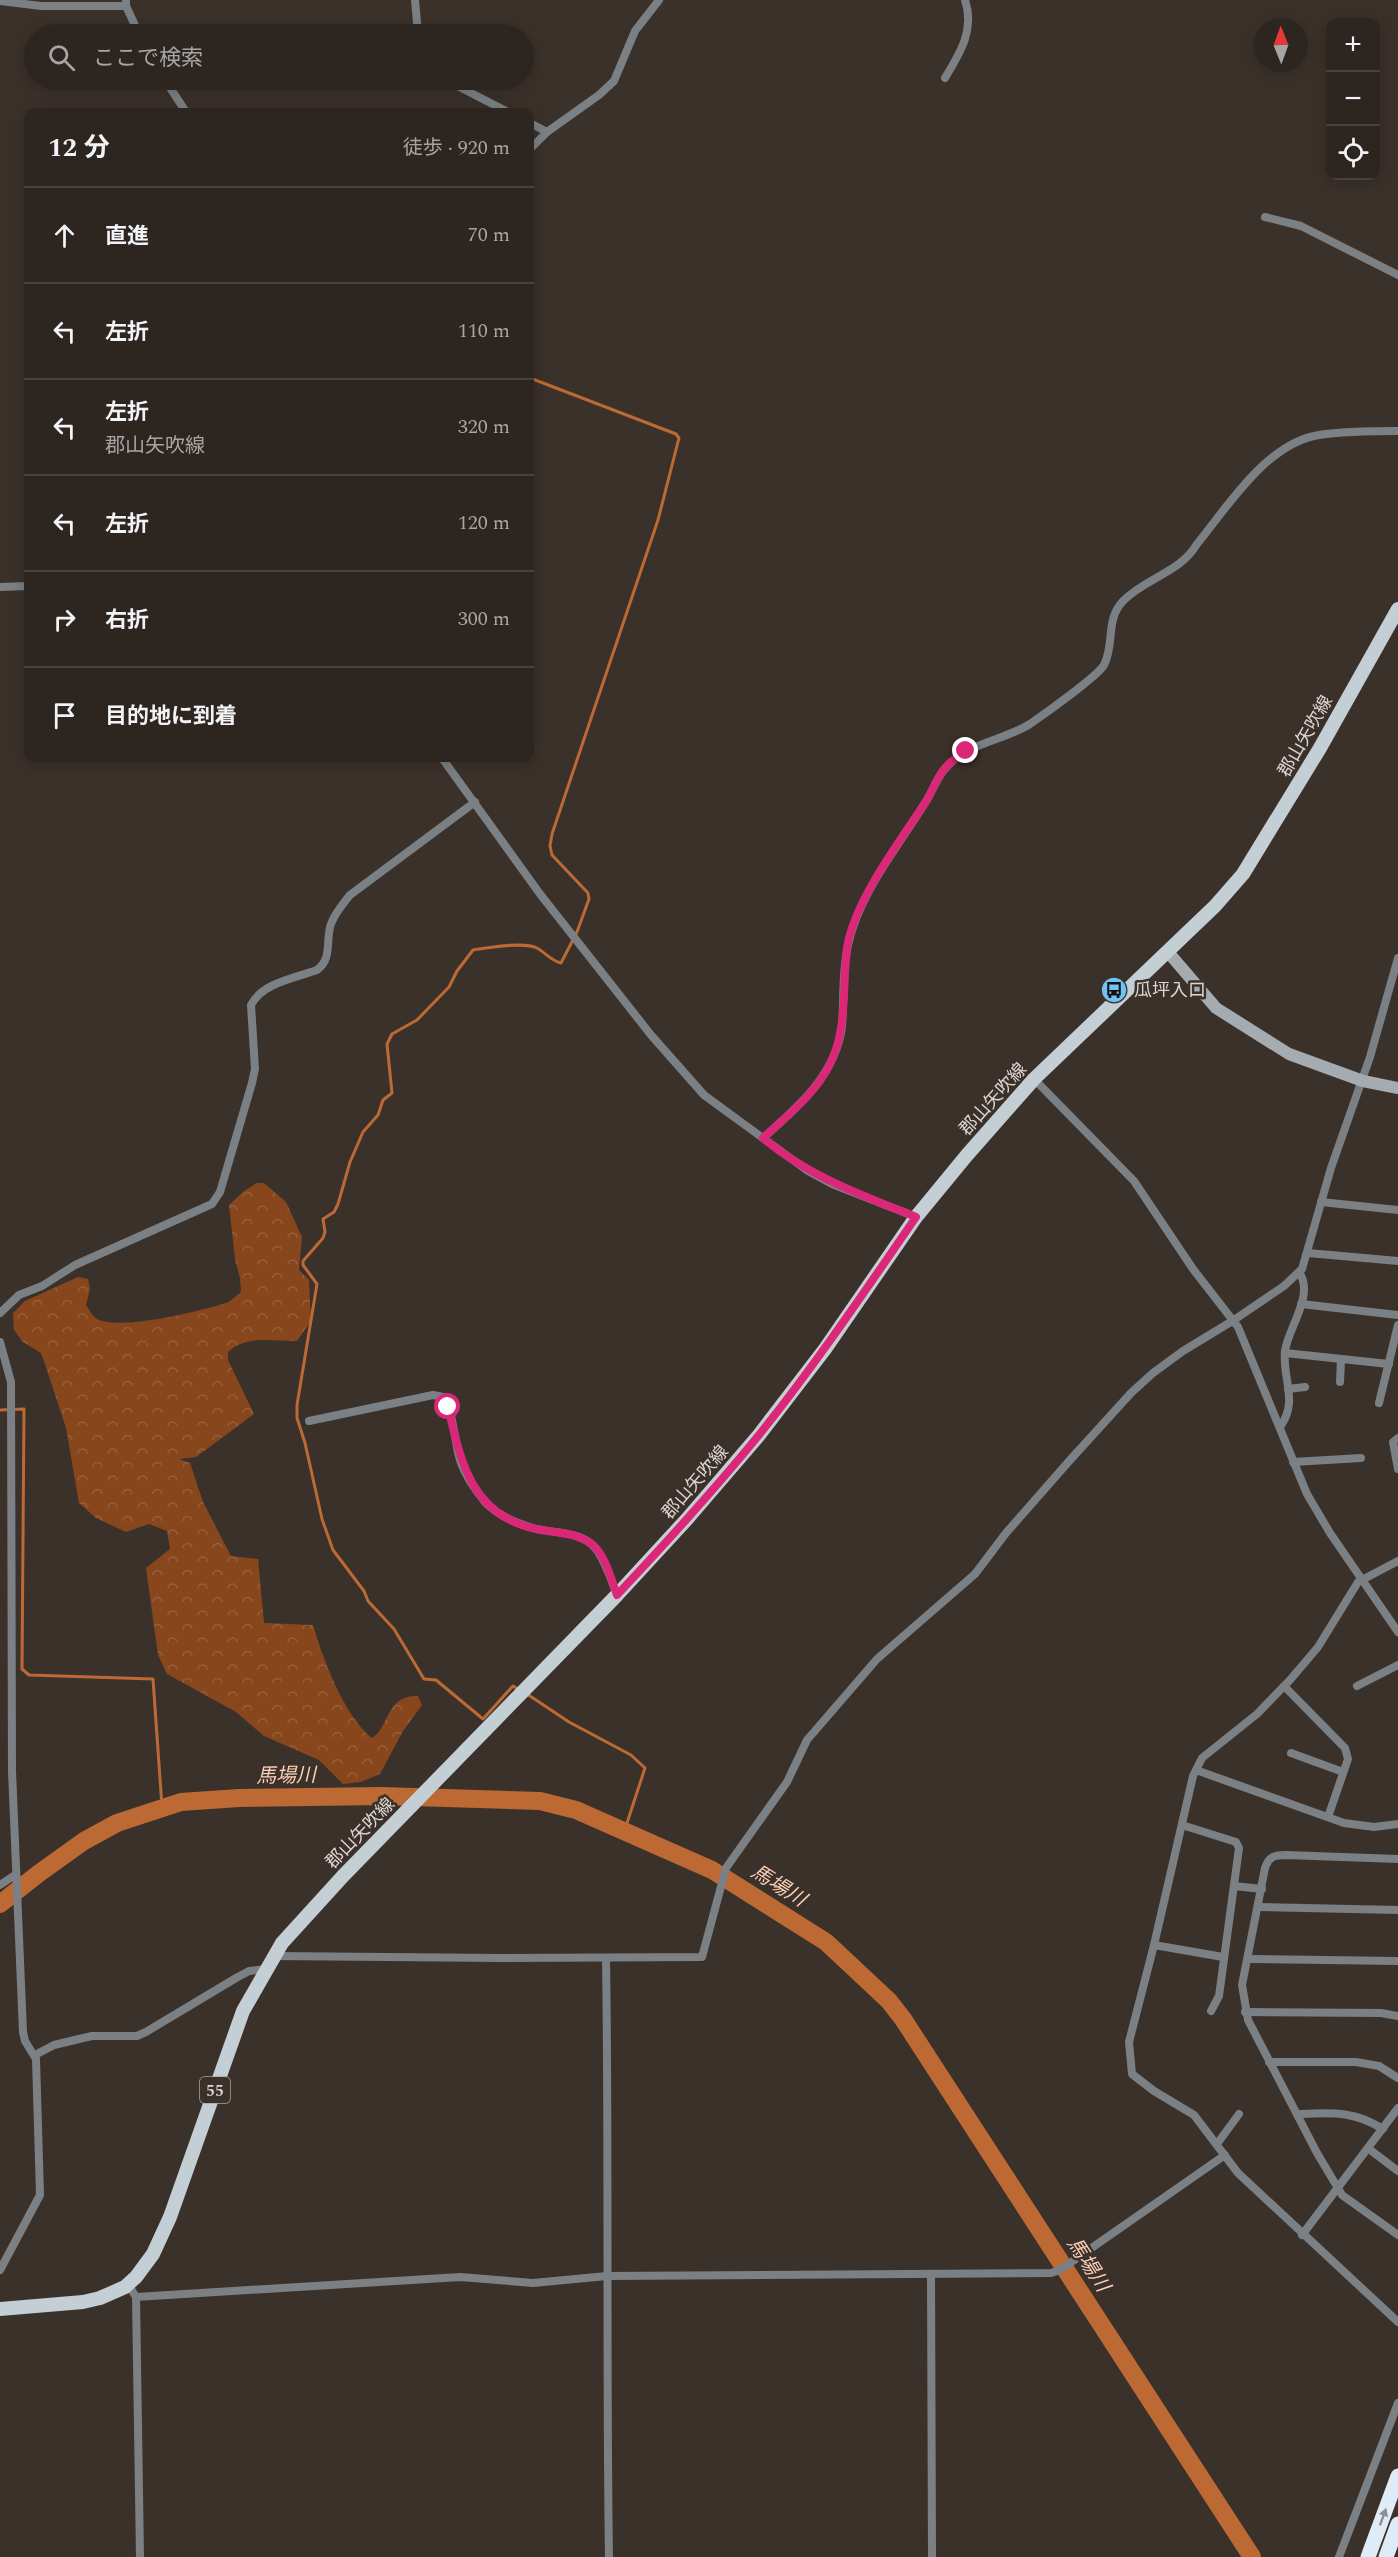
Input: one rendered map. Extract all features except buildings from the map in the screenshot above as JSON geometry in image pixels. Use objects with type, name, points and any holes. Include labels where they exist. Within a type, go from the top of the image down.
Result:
[{"type":"highway","points":[[1368,2557],[1398,2476]]},
{"type":"highway","points":[[1386,2557],[1398,2524]]},
{"type":"main road","name":"郡山矢吹線","points":[[0,2309],[83,2302],[100,2298],[128,2284],[149,2259],[161,2238],[243,2011],[273,1956],[310,1910],[617,1595],[687,1519],[759,1435],[825,1349],[916,1217],[1034,1079],[1215,906],[1243,874],[1320,748],[1398,609]]},
{"type":"street","points":[[415,0],[417,24]]},
{"type":"street","points":[[534,145],[547,132],[599,95],[614,81],[635,31],[659,0]]},
{"type":"street","points":[[945,78],[965,41],[969,21],[965,0]]},
{"type":"street","points":[[0,1],[41,6],[126,3],[135,24]]},
{"type":"street","points":[[172,90],[183,108]]},
{"type":"street","points":[[465,90],[500,108]]},
{"type":"street","points":[[534,125],[547,132]]},
{"type":"street","points":[[1265,217],[1301,226],[1398,275]]},
{"type":"street","points":[[763,1138],[819,1082],[830,1065],[840,1040],[847,946],[855,924],[874,882],[928,798],[942,771],[966,751],[1030,724],[1098,672],[1108,654],[1114,613],[1121,603],[1134,591],[1171,570],[1190,556],[1197,544],[1257,471],[1283,450],[1318,435],[1398,431]]},
{"type":"street","points":[[0,587],[24,586]]},
{"type":"street","points":[[445,762],[540,894],[674,1063],[704,1095],[790,1159],[832,1184],[916,1217]]},
{"type":"street","points":[[0,1313],[19,1295],[42,1286],[75,1265],[212,1204],[220,1192],[255,1069],[251,1005],[254,999],[264,990],[317,970],[324,965],[330,926],[341,905],[350,895],[475,802]]},
{"type":"street","points":[[1168,952],[1198,989],[1228,1017],[1289,1054],[1363,1081],[1398,1088]]},
{"type":"street","points":[[273,1956],[702,1957],[726,1868],[787,1782],[807,1740],[877,1659],[975,1574],[1006,1533],[1131,1393],[1183,1351],[1284,1286],[1304,1266],[1331,1168],[1363,1081],[1398,958]]},
{"type":"street","points":[[1034,1079],[1134,1181],[1193,1269],[1234,1320],[1242,1334],[1307,1494],[1330,1533],[1398,1632]]},
{"type":"street","points":[[1321,1202],[1398,1210]]},
{"type":"street","points":[[1308,1253],[1398,1261]]},
{"type":"street","points":[[1280,1427],[1289,1411],[1285,1353],[1301,1304],[1303,1281],[1299,1272]]},
{"type":"street","points":[[1301,1304],[1398,1315]]},
{"type":"street","points":[[1380,1403],[1398,1325]]},
{"type":"street","points":[[0,1342],[10,1382],[12,1771],[15,1878],[23,2032],[25,2041],[35,2055],[40,2195],[0,2270]]},
{"type":"street","points":[[1285,1353],[1389,1364]]},
{"type":"street","points":[[1340,1382],[1341,1359]]},
{"type":"street","points":[[1288,1389],[1305,1387]]},
{"type":"street","points":[[309,1421],[433,1395],[443,1397],[448,1407],[462,1464],[486,1503],[494,1511],[534,1528],[585,1539],[594,1546],[603,1561],[617,1595]]},
{"type":"street","points":[[0,1425],[10,1425]]},
{"type":"street","points":[[1398,1438],[1393,1442],[1398,1469]]},
{"type":"street","points":[[1293,1462],[1361,1458]]},
{"type":"street","points":[[1398,1561],[1358,1582],[1318,1647],[1284,1686],[1257,1714],[1202,1758],[1196,1770],[1129,2042],[1132,2074],[1154,2091],[1194,2115],[1238,2173],[1398,2322]]},
{"type":"street","points":[[1357,1686],[1398,1665]]},
{"type":"street","points":[[1284,1686],[1345,1748],[1348,1759],[1328,1816]]},
{"type":"street","points":[[1291,1753],[1343,1772]]},
{"type":"street","points":[[1196,1770],[1344,1823],[1365,1824],[1371,1827],[1398,1824]]},
{"type":"street","points":[[1182,1825],[1236,1842],[1239,1848],[1219,1996],[1211,2011]]},
{"type":"street","points":[[1398,1859],[1274,1855],[1267,1863],[1242,1985],[1245,2012],[1269,2062],[1342,2195],[1398,2235]]},
{"type":"street","points":[[0,1885],[15,1878]]},
{"type":"street","points":[[1234,1886],[1262,1889]]},
{"type":"street","points":[[1259,1907],[1398,1910]]},
{"type":"street","points":[[1154,1945],[1224,1957]]},
{"type":"street","points":[[606,1958],[609,2174],[607,2276],[609,2557]]},
{"type":"street","points":[[1249,1959],[1398,1961]]},
{"type":"street","points":[[35,2055],[54,2045],[79,2039],[137,2036],[249,1971],[266,1969]]},
{"type":"street","points":[[1245,2012],[1381,2013],[1398,2016]]},
{"type":"street","points":[[1269,2062],[1356,2062],[1379,2066],[1398,2078]]},
{"type":"street","points":[[1302,2235],[1398,2109]]},
{"type":"street","points":[[1217,2144],[1239,2114]]},
{"type":"street","points":[[1297,2114],[1350,2114],[1362,2117],[1383,2129]]},
{"type":"street","points":[[1369,2149],[1398,2171]]},
{"type":"street","points":[[136,2296],[460,2277],[533,2283],[607,2276],[1041,2274],[1060,2270],[1225,2155]]},
{"type":"street","points":[[931,2274],[932,2557]]},
{"type":"street","points":[[128,2284],[136,2296],[140,2557]]},
{"type":"street","points":[[1339,2557],[1398,2403]]},
{"type":"green space","points":[[257,1183],[264,1183],[286,1202],[302,1237],[299,1270],[309,1280],[311,1321],[297,1341],[252,1341],[235,1346],[228,1352],[228,1360],[254,1414],[196,1457],[179,1459],[190,1463],[203,1502],[231,1556],[258,1559],[264,1623],[313,1625],[322,1654],[344,1702],[352,1716],[372,1738],[382,1728],[393,1706],[407,1697],[418,1696],[422,1705],[403,1731],[380,1774],[361,1782],[343,1784],[319,1760],[264,1736],[236,1712],[167,1674],[158,1655],[146,1568],[170,1549],[167,1531],[149,1524],[126,1532],[96,1518],[79,1503],[66,1428],[41,1353],[23,1342],[14,1330],[13,1313],[25,1301],[78,1277],[88,1279],[90,1289],[86,1305],[97,1319],[108,1322],[123,1323],[160,1319],[230,1301],[241,1292],[229,1205]]},
{"type":"waterway","points":[[518,1689],[513,1686],[483,1719],[436,1680],[424,1679],[394,1629],[368,1601],[364,1591],[333,1550],[322,1519],[297,1418],[297,1405],[317,1284],[303,1265],[303,1261],[323,1238],[325,1232],[323,1219],[334,1212],[338,1204],[350,1162],[363,1132],[378,1115],[383,1100],[392,1093],[387,1044],[392,1034],[417,1020],[449,987],[457,971],[473,950],[531,946],[561,963],[577,932],[589,899],[588,893],[552,855],[550,846],[552,834],[658,520],[679,438],[676,434],[534,380]]},
{"type":"waterway","points":[[0,1410],[24,1409],[22,1669],[29,1675],[153,1679],[162,1807]]},
{"type":"waterway","points":[[527,1694],[569,1722],[631,1755],[645,1768],[624,1832]]},
{"type":"waterway","name":"馬場川","points":[[0,1904],[84,1841],[117,1823],[181,1802],[239,1798],[382,1796],[540,1801],[576,1810],[712,1870],[826,1942],[889,2001],[903,2019],[1252,2557]]},
{"type":"place","name":"瓜坪入口","points":[[1114,990]]},
{"type":"route","points":[[448,1407],[462,1464],[486,1503],[494,1511],[534,1528],[585,1539],[594,1546],[603,1561],[617,1595],[687,1519],[759,1435],[825,1349],[916,1217],[832,1184],[808,1171],[763,1138],[819,1082],[830,1065],[837,1050],[842,1027],[847,946],[860,912],[874,882],[928,798],[942,771],[966,751]]}]
